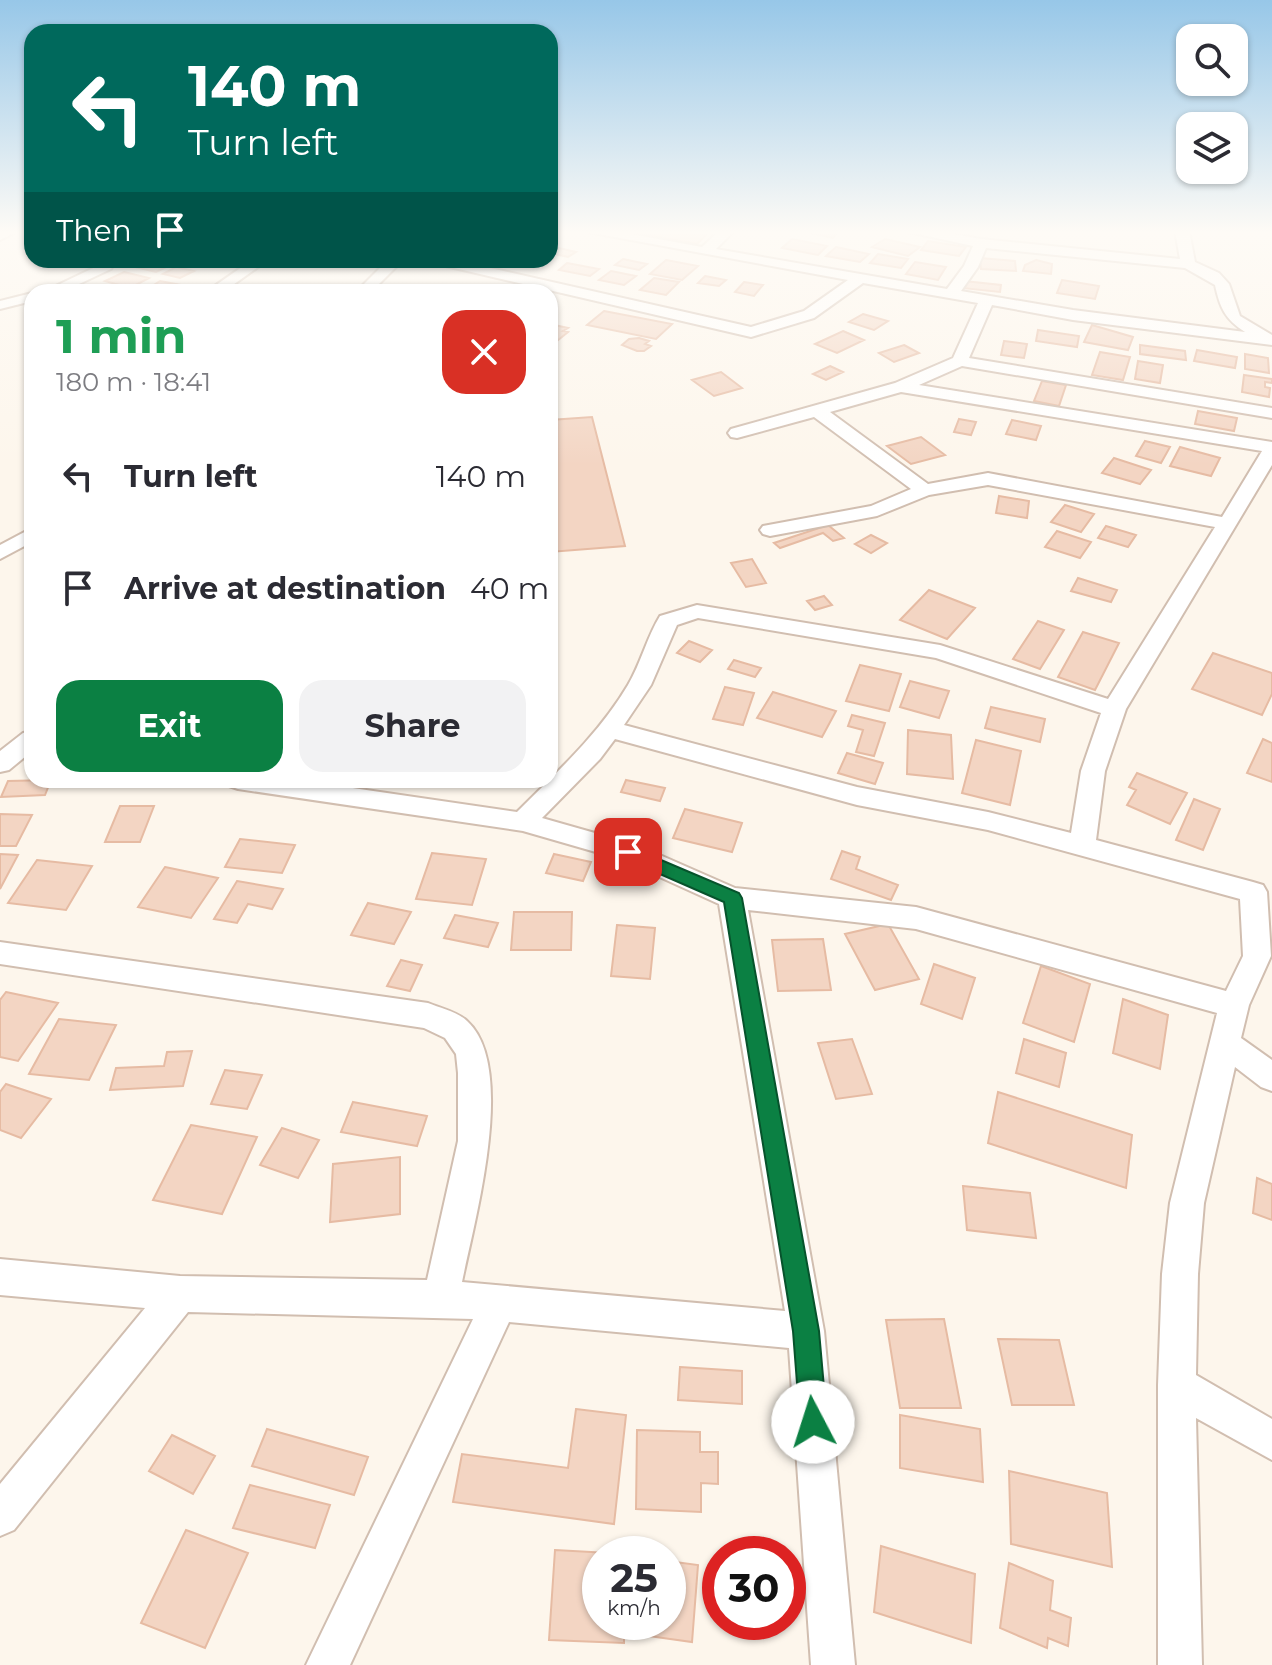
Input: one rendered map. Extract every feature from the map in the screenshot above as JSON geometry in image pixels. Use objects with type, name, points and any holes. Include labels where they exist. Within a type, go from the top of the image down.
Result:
[{"type":"street","points":[[653,309],[751,332],[794,324],[823,309]]},
{"type":"street","points":[[960,361],[983,309]]},
{"type":"street","points":[[1035,309],[1272,340]]},
{"type":"street","points":[[1228,309],[1235,319],[1272,340]]},
{"type":"street","points":[[737,433],[901,387],[960,361],[1272,413]]},
{"type":"street","points":[[901,387],[1272,449],[1114,709],[1093,771],[1082,845]]},
{"type":"street","points":[[819,412],[924,490]]},
{"type":"street","points":[[770,530],[877,510],[924,490],[988,479],[1229,524]]},
{"type":"street","points":[[0,553],[24,539]]},
{"type":"street","points":[[558,786],[591,753],[640,685],[668,621],[697,611],[940,652],[1114,709]]},
{"type":"street","points":[[609,729],[857,796],[988,821],[1263,894],[1257,956],[1234,1005],[1187,1203],[1180,1274],[1177,1385],[1180,1665]]},
{"type":"street","points":[[0,764],[24,745]]},
{"type":"street","points":[[292,788],[523,822],[628,852],[732,898],[916,918],[1234,1005]]},
{"type":"street","points":[[523,822],[557,788]]},
{"type":"street","points":[[732,898],[806,1331],[833,1665]]},
{"type":"street","points":[[0,953],[428,1016],[456,1029],[471,1051],[474,1141],[441,1298]]},
{"type":"street","points":[[1225,1043],[1272,1077]]},
{"type":"street","points":[[0,1277],[180,1294],[441,1298],[806,1331]]},
{"type":"street","points":[[0,1516],[180,1294]]},
{"type":"street","points":[[328,1665],[499,1303]]},
{"type":"street","points":[[1177,1385],[1272,1441]]},
{"type":"building","points":[[604,311],[672,324],[656,339],[587,325]]},
{"type":"building","points":[[863,314],[888,321],[874,330],[849,322]]},
{"type":"building","points":[[1092,325],[1133,337],[1128,350],[1084,342]]},
{"type":"building","points":[[558,326],[568,328],[563,331],[568,332],[558,340]]},
{"type":"building","points":[[1038,330],[1079,336],[1077,347],[1036,341]]},
{"type":"building","points":[[843,331],[864,340],[837,353],[815,344]]},
{"type":"building","points":[[629,339],[649,341],[645,344],[651,346],[637,351],[622,345]]},
{"type":"building","points":[[1004,341],[1027,344],[1024,358],[1001,355]]},
{"type":"building","points":[[904,345],[919,353],[894,362],[879,353]]},
{"type":"building","points":[[1140,345],[1185,351],[1186,360],[1140,354]]},
{"type":"building","points":[[1197,350],[1237,357],[1235,368],[1194,361]]},
{"type":"building","points":[[1100,352],[1130,357],[1123,380],[1092,375]]},
{"type":"building","points":[[1245,354],[1268,358],[1269,373],[1245,369]]},
{"type":"building","points":[[1138,361],[1163,365],[1160,383],[1135,379]]},
{"type":"building","points":[[830,366],[843,372],[826,380],[813,374]]},
{"type":"building","points":[[721,372],[742,388],[714,396],[692,380]]},
{"type":"building","points":[[1244,375],[1272,379],[1272,383],[1265,382],[1265,387],[1270,388],[1269,397],[1242,392]]},
{"type":"building","points":[[1042,381],[1066,385],[1059,406],[1034,401]]},
{"type":"building","points":[[1198,411],[1237,418],[1234,431],[1195,424]]},
{"type":"building","points":[[592,417],[625,546],[558,551],[558,419]]},
{"type":"building","points":[[959,419],[976,422],[971,435],[954,432]]},
{"type":"building","points":[[1012,420],[1041,426],[1036,440],[1006,434]]},
{"type":"building","points":[[921,437],[945,455],[911,464],[887,446]]},
{"type":"building","points":[[1145,441],[1170,447],[1161,463],[1136,456]]},
{"type":"building","points":[[1180,447],[1220,458],[1211,476],[1170,466]]},
{"type":"building","points":[[1114,458],[1151,470],[1140,484],[1102,473]]},
{"type":"building","points":[[999,496],[1029,501],[1027,518],[996,513]]},
{"type":"building","points":[[1065,505],[1094,514],[1081,532],[1051,522]]},
{"type":"building","points":[[828,525],[844,538],[833,541],[823,533],[780,548],[774,543]]},
{"type":"building","points":[[1106,526],[1136,535],[1128,547],[1098,538]]},
{"type":"building","points":[[1057,531],[1091,542],[1080,558],[1045,547]]},
{"type":"building","points":[[871,535],[887,543],[871,553],[855,544]]},
{"type":"building","points":[[752,559],[766,583],[746,587],[731,563]]},
{"type":"building","points":[[1078,578],[1117,590],[1111,602],[1071,591]]},
{"type":"building","points":[[929,590],[975,608],[947,639],[900,620]]},
{"type":"building","points":[[824,596],[832,605],[815,610],[807,601]]},
{"type":"building","points":[[1038,621],[1064,630],[1040,669],[1013,659]]},
{"type":"building","points":[[1083,632],[1119,643],[1095,690],[1058,677]]},
{"type":"building","points":[[689,641],[712,650],[700,662],[677,653]]},
{"type":"building","points":[[1213,653],[1272,673],[1272,694],[1262,715],[1192,689]]},
{"type":"building","points":[[734,660],[761,668],[755,677],[728,669]]},
{"type":"building","points":[[860,665],[901,674],[889,711],[846,701]]},
{"type":"building","points":[[910,681],[949,691],[939,718],[900,707]]},
{"type":"building","points":[[725,687],[754,693],[743,725],[713,719]]},
{"type":"building","points":[[773,692],[836,711],[822,737],[757,718]]},
{"type":"building","points":[[991,707],[1045,719],[1040,742],[985,728]]},
{"type":"building","points":[[852,715],[885,723],[874,756],[856,752],[863,730],[848,726]]},
{"type":"building","points":[[908,730],[951,735],[953,779],[907,774]]},
{"type":"building","points":[[1263,739],[1272,743],[1272,782],[1247,773]]},
{"type":"building","points":[[976,740],[1021,751],[1010,805],[962,793]]},
{"type":"building","points":[[847,753],[883,763],[875,784],[838,773]]},
{"type":"building","points":[[1137,773],[1187,793],[1170,824],[1127,805],[1136,790],[1129,787]]},
{"type":"building","points":[[626,780],[665,788],[660,801],[621,792]]},
{"type":"building","points":[[8,781],[24,781],[24,788],[48,788],[45,795],[1,797]]},
{"type":"building","points":[[1194,799],[1220,809],[1203,850],[1176,840]]},
{"type":"building","points":[[120,806],[154,806],[140,842],[105,842]]},
{"type":"building","points":[[685,809],[742,823],[732,852],[673,838]]},
{"type":"building","points":[[0,814],[32,815],[16,846],[0,846]]},
{"type":"building","points":[[240,839],[295,845],[282,873],[225,867]]},
{"type":"building","points":[[842,851],[860,857],[856,869],[898,885],[891,900],[831,879]]},
{"type":"building","points":[[432,853],[486,859],[472,905],[416,899]]},
{"type":"building","points":[[0,854],[18,855],[0,889]]},
{"type":"building","points":[[554,854],[591,862],[583,881],[546,873]]},
{"type":"building","points":[[37,860],[92,866],[66,910],[8,903]]},
{"type":"building","points":[[165,867],[218,878],[191,918],[138,907]]},
{"type":"building","points":[[237,881],[283,889],[272,909],[248,904],[237,923],[214,919]]},
{"type":"building","points":[[368,903],[411,912],[394,944],[351,935]]},
{"type":"building","points":[[514,912],[572,912],[571,950],[511,950]]},
{"type":"building","points":[[455,915],[498,923],[488,947],[444,938]]},
{"type":"building","points":[[888,924],[919,979],[875,990],[845,934]]},
{"type":"building","points":[[617,925],[655,928],[650,979],[611,976]]},
{"type":"building","points":[[823,939],[831,990],[778,991],[772,940]]},
{"type":"building","points":[[401,960],[422,965],[410,991],[387,986]]},
{"type":"building","points":[[934,964],[975,978],[962,1019],[921,1004]]},
{"type":"building","points":[[1041,966],[1090,984],[1074,1042],[1023,1023]]},
{"type":"building","points":[[6,992],[58,1003],[18,1061],[0,1057],[0,1000]]},
{"type":"building","points":[[1123,999],[1168,1015],[1160,1069],[1113,1053]]},
{"type":"building","points":[[59,1019],[116,1025],[89,1080],[29,1074]]},
{"type":"building","points":[[852,1039],[872,1094],[836,1099],[818,1043]]},
{"type":"building","points":[[1024,1039],[1066,1053],[1059,1087],[1016,1073]]},
{"type":"building","points":[[192,1051],[183,1086],[110,1090],[116,1068],[164,1066],[167,1052]]},
{"type":"building","points":[[225,1070],[262,1075],[247,1109],[211,1104]]},
{"type":"building","points":[[6,1084],[51,1099],[21,1138],[0,1130],[0,1092]]},
{"type":"building","points":[[998,1092],[1132,1135],[1126,1188],[988,1143]]},
{"type":"building","points":[[353,1102],[427,1116],[417,1146],[341,1132]]},
{"type":"building","points":[[191,1125],[257,1137],[222,1214],[153,1200]]},
{"type":"building","points":[[282,1128],[319,1140],[298,1178],[260,1165]]},
{"type":"building","points":[[400,1157],[400,1214],[330,1222],[333,1164]]},
{"type":"building","points":[[1257,1178],[1272,1184],[1272,1220],[1253,1213]]},
{"type":"building","points":[[963,1186],[1030,1193],[1036,1238],[967,1230]]},
{"type":"building","points":[[944,1319],[961,1408],[900,1408],[886,1320]]},
{"type":"building","points":[[998,1339],[1059,1340],[1074,1405],[1012,1405]]},
{"type":"building","points":[[680,1367],[742,1371],[742,1404],[678,1400]]},
{"type":"building","points":[[576,1409],[626,1415],[614,1524],[453,1502],[462,1454],[568,1468]]},
{"type":"building","points":[[900,1415],[980,1429],[983,1482],[900,1468]]},
{"type":"building","points":[[267,1429],[368,1457],[354,1495],[252,1466]]},
{"type":"building","points":[[637,1430],[700,1432],[700,1452],[718,1452],[718,1484],[701,1483],[701,1512],[636,1509]]},
{"type":"building","points":[[172,1435],[215,1456],[193,1494],[149,1471]]},
{"type":"building","points":[[1009,1471],[1107,1493],[1112,1567],[1011,1544]]},
{"type":"building","points":[[250,1485],[330,1505],[315,1548],[233,1528]]},
{"type":"building","points":[[186,1530],[248,1553],[205,1648],[141,1623]]},
{"type":"building","points":[[881,1546],[975,1574],[971,1643],[874,1612]]},
{"type":"building","points":[[555,1550],[582,1552],[582,1640],[624,1640],[624,1643],[549,1640]]},
{"type":"building","points":[[686,1563],[698,1565],[692,1642],[678,1640],[686,1640]]},
{"type":"building","points":[[1009,1563],[1053,1581],[1050,1610],[1071,1618],[1068,1646],[1048,1638],[1047,1648],[1000,1628]]},
{"type":"route","points":[[628,852],[732,898],[806,1331],[813,1422]]}]
